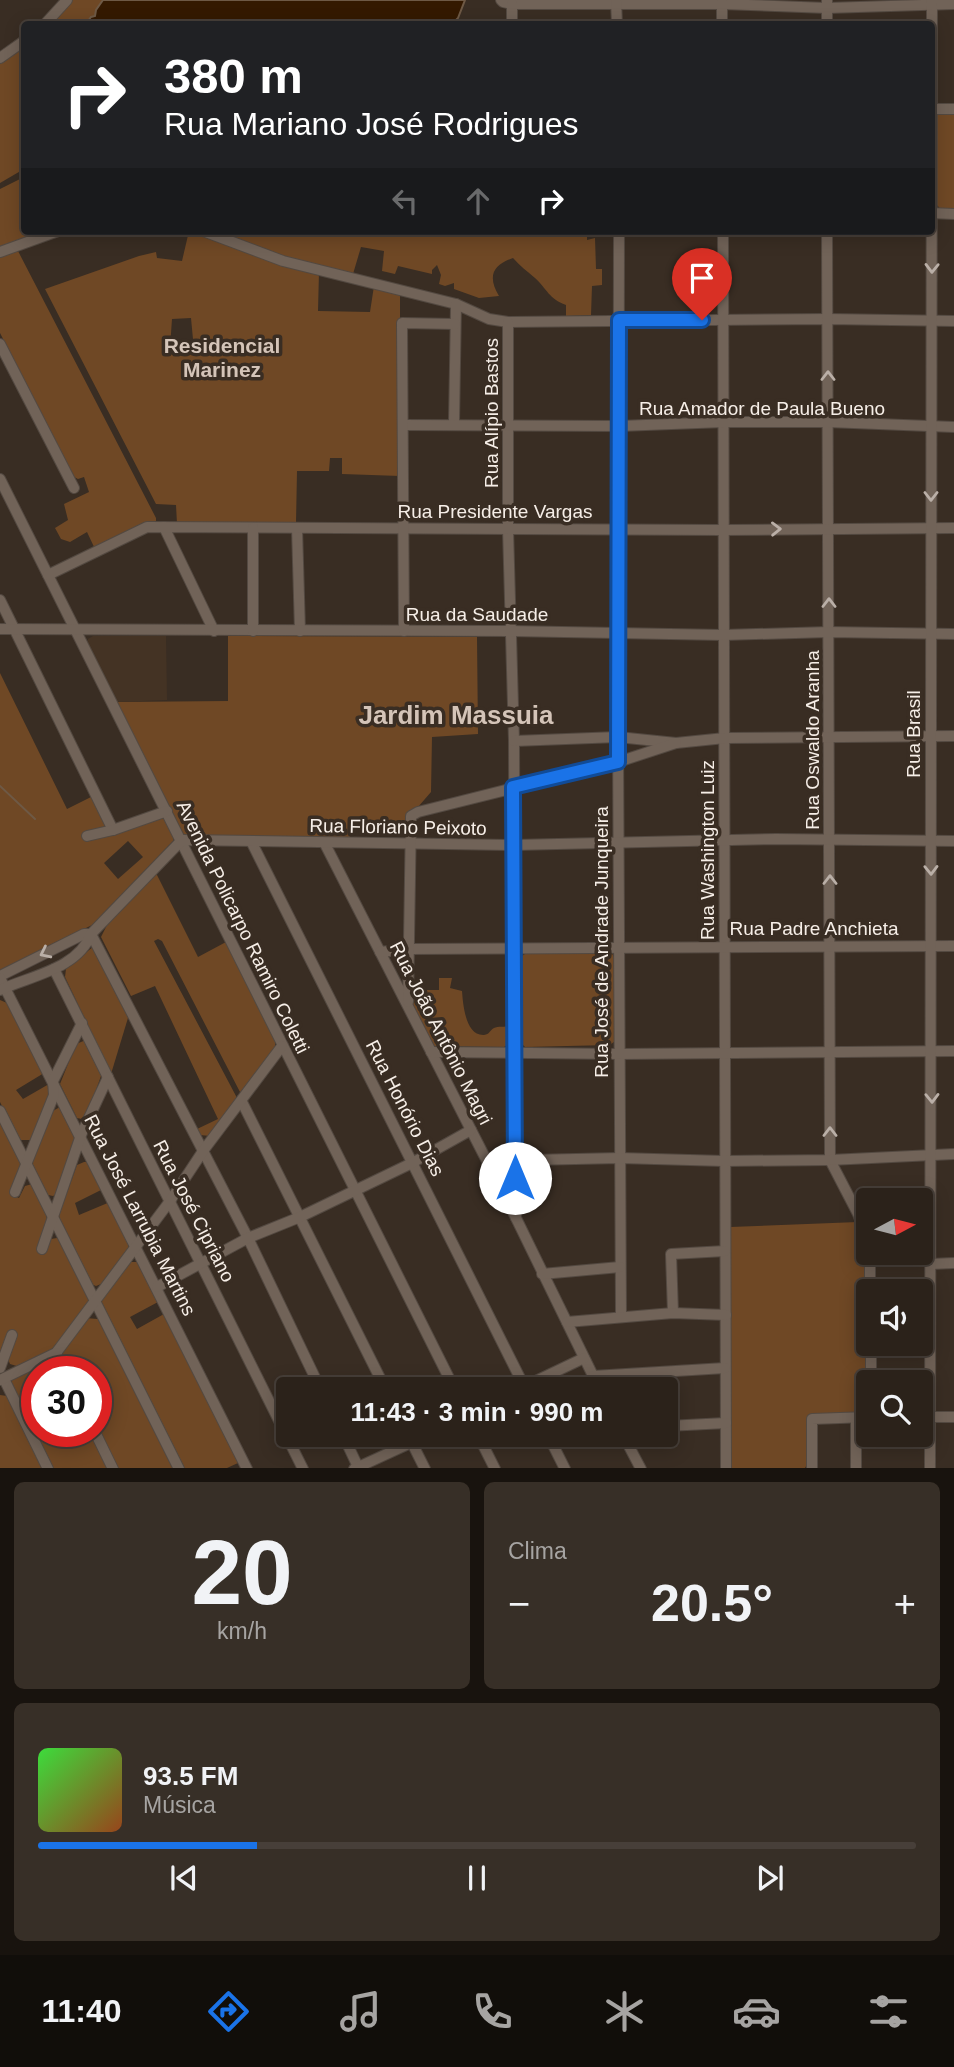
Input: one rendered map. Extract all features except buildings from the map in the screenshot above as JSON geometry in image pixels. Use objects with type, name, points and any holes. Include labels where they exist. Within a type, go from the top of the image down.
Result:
[{"type":"street","points":[[48,21],[67,0]]},
{"type":"street","points":[[511,21],[507,2],[954,4]]},
{"type":"street","points":[[616,2],[617,21]]},
{"type":"street","points":[[722,2],[722,21]]},
{"type":"street","name":"Rua Brasil","points":[[932,2],[932,21]]},
{"type":"street","points":[[0,58],[21,43]]},
{"type":"street","points":[[935,109],[954,109]]},
{"type":"street","points":[[935,213],[954,214]]},
{"type":"street","points":[[0,252],[47,235]]},
{"type":"street","points":[[214,235],[283,261],[456,304],[489,319],[508,322],[828,319],[954,321]]},
{"type":"street","name":"Rua José de Andrade Junqueira","points":[[620,235],[618,762],[621,1316]]},
{"type":"street","name":"Rua Washington Luiz","points":[[723,235],[726,1468]]},
{"type":"street","name":"Rua Oswaldo Aranha","points":[[827,235],[830,1160],[856,1211]]},
{"type":"street","name":"Rua Brasil","points":[[932,235],[932,1188]]},
{"type":"street","points":[[454,424],[456,304]]},
{"type":"street","name":"Rua Alípio Bastos","points":[[508,322],[508,529],[514,741],[516,1217]]},
{"type":"street","points":[[404,631],[402,323],[455,324]]},
{"type":"street","points":[[0,344],[4,359],[74,488]]},
{"type":"street","name":"Rua Amador de Paula Bueno","points":[[403,425],[620,426],[828,422],[954,427]]},
{"type":"street","name":"Avenida Policarpo Ramiro Coletti","points":[[0,479],[449,1377]]},
{"type":"street","name":"Rua Presidente Vargas","points":[[48,575],[147,527],[723,530],[954,528]]},
{"type":"street","points":[[164,527],[214,631]]},
{"type":"street","points":[[253,528],[253,631]]},
{"type":"street","points":[[297,528],[300,631]]},
{"type":"street","points":[[0,600],[113,830]]},
{"type":"street","name":"Rua da Saudade","points":[[0,629],[510,631],[723,635],[829,632],[954,634]]},
{"type":"street","points":[[514,741],[618,737],[676,743],[725,738],[954,736]]},
{"type":"street","points":[[407,1005],[411,816],[513,787],[618,762],[676,743]]},
{"type":"street","points":[[87,836],[167,811]]},
{"type":"street","points":[[3,989],[68,961],[88,942],[90,934],[182,841]]},
{"type":"street","name":"Rua Floriano Peixoto","points":[[182,841],[514,845],[954,841]]},
{"type":"street","name":"Rua Honório Dias","points":[[252,843],[517,1377]]},
{"type":"street","name":"Rua João Antônio Magri","points":[[325,844],[516,1217],[593,1376]]},
{"type":"street","points":[[0,977],[83,934],[90,934]]},
{"type":"street","points":[[90,934],[248,1238],[315,1377]]},
{"type":"street","name":"Rua Padre Anchieta","points":[[380,952],[724,946],[954,946]]},
{"type":"street","name":"Rua José Cipriano","points":[[54,969],[303,1468]]},
{"type":"street","name":"Rua José Larrubia Martins","points":[[0,977],[3,989],[81,1135],[247,1468]]},
{"type":"street","points":[[15,1192],[54,1095],[53,1081],[82,1023]]},
{"type":"street","points":[[48,1468],[2,1380],[56,1353],[282,1046]]},
{"type":"street","points":[[431,1052],[830,1054],[954,1051]]},
{"type":"street","points":[[42,1249],[81,1135],[108,1077]]},
{"type":"street","points":[[242,1102],[380,1377]]},
{"type":"street","points":[[0,1111],[179,1468]]},
{"type":"street","points":[[157,1287],[248,1238],[300,1217],[412,1163],[471,1130]]},
{"type":"street","points":[[487,1161],[515,1158],[830,1160],[954,1154]]},
{"type":"street","points":[[673,1313],[671,1254],[725,1251]]},
{"type":"street","points":[[933,1264],[954,1264]]},
{"type":"street","name":"Rua Brasil","points":[[928,1370],[931,1265]]},
{"type":"street","points":[[542,1274],[620,1267]]},
{"type":"street","points":[[567,1322],[673,1313],[726,1315]]},
{"type":"street","points":[[0,1368],[12,1335]]},
{"type":"street","points":[[545,1377],[584,1358]]},
{"type":"street","points":[[593,1376],[725,1368]]},
{"type":"street","points":[[933,1417],[954,1417]]},
{"type":"street","points":[[813,1468],[812,1419],[856,1418]]},
{"type":"street","points":[[678,1425],[726,1423]]},
{"type":"street","points":[[102,1447],[113,1468]]},
{"type":"street","points":[[348,1447],[357,1468],[395,1447]]},
{"type":"street","points":[[414,1447],[425,1468]]},
{"type":"street","points":[[484,1447],[495,1468]]},
{"type":"street","points":[[554,1447],[565,1468]]},
{"type":"street","points":[[629,1447],[640,1468]]},
{"type":"street","points":[[856,1447],[856,1468]]},
{"type":"street","name":"Rua Brasil","points":[[928,1447],[930,1468]]},
{"type":"shaded area","points":[[72,0],[103,0],[89,21],[54,21]]},
{"type":"shaded area","points":[[103,0],[465,0],[455,21],[88,21],[95,16]]},
{"type":"shaded area","points":[[21,48],[21,171],[0,183],[0,63]]},
{"type":"shaded area","points":[[940,112],[954,112],[954,209],[941,210],[937,205],[936,115]]},
{"type":"shaded area","points":[[21,178],[21,235],[34,235],[0,247],[0,189]]},
{"type":"shaded area","points":[[188,235],[209,235],[283,263],[319,272],[318,311],[370,312],[374,286],[400,293],[400,476],[342,474],[342,458],[330,458],[329,471],[297,471],[296,523],[177,524],[176,505],[156,504],[45,289],[139,256],[156,252],[157,258],[182,261]],"holes":[[[191,318],[194,350],[170,348],[172,319]]]},
{"type":"shaded area","points":[[224,235],[587,235],[587,240],[595,238],[596,269],[602,269],[602,285],[592,286],[591,315],[566,316],[566,305],[552,297],[513,258],[501,264],[494,272],[493,283],[499,296],[479,298],[454,289],[454,283],[445,286],[439,284],[441,275],[437,265],[432,274],[398,266],[395,274],[382,271],[384,251],[361,247],[353,274],[285,258]]},
{"type":"shaded area","points":[[18,251],[156,518],[156,521],[95,549],[87,532],[70,542],[61,539],[55,528],[68,520],[64,504],[89,492],[84,477],[74,477],[0,333],[0,256]]},
{"type":"shaded area","points":[[93,636],[166,636],[167,700],[117,702],[87,643]]},
{"type":"shaded area","points":[[228,636],[477,637],[478,734],[432,737],[431,792],[418,807],[407,814],[405,822],[349,832],[350,840],[184,835],[117,702],[228,701]]},
{"type":"shaded area","points":[[0,673],[67,809],[93,796],[108,824],[105,828],[160,817],[166,818],[175,835],[173,841],[92,925],[0,971]],"holes":[[[128,841],[143,857],[118,879],[104,863]]]},
{"type":"shaded area","points":[[156,873],[198,957],[226,942],[275,1038],[275,1047],[245,1091],[240,1092],[162,941],[154,941],[236,1096],[236,1101],[210,1136],[200,1135],[197,1129],[218,1119],[155,986],[131,996],[101,937],[109,921]]},
{"type":"shaded area","points":[[94,946],[131,1008],[111,1074],[65,977],[66,969]]},
{"type":"shaded area","points":[[611,952],[614,957],[615,1041],[610,1045],[525,1047],[519,1041],[520,957],[525,954]]},
{"type":"shaded area","points":[[439,978],[452,978],[450,988],[462,991],[466,1018],[473,1030],[484,1035],[496,1027],[511,1026],[511,1042],[504,1047],[431,1046],[412,1009],[411,990],[439,990]]},
{"type":"shaded area","points":[[0,1000],[7,1003],[44,1073],[16,1090],[23,1099],[49,1084],[50,1092],[31,1140],[19,1140],[0,1102]]},
{"type":"shaded area","points":[[86,1040],[101,1068],[101,1076],[87,1115],[82,1119],[77,1118],[60,1084],[76,1044]]},
{"type":"shaded area","points":[[60,1107],[76,1139],[57,1194],[53,1196],[48,1195],[33,1167],[33,1157],[51,1112]]},
{"type":"shaded area","points":[[0,1119],[21,1161],[22,1168],[13,1195],[19,1198],[25,1186],[32,1184],[45,1210],[47,1223],[41,1255],[45,1254],[51,1239],[57,1238],[61,1241],[89,1302],[53,1349],[40,1356],[21,1356],[20,1367],[10,1364],[8,1359],[0,1358]]},
{"type":"shaded area","points":[[89,1162],[103,1189],[75,1203],[79,1215],[110,1202],[129,1241],[128,1248],[101,1284],[96,1286],[91,1284],[60,1224],[59,1215],[77,1165]]},
{"type":"shaded area","points":[[856,1222],[856,1265],[867,1265],[867,1279],[856,1279],[856,1356],[867,1356],[867,1370],[856,1370],[856,1413],[811,1415],[808,1463],[805,1468],[731,1468],[730,1227]]},
{"type":"shaded area","points":[[127,1262],[138,1262],[158,1302],[130,1317],[137,1329],[164,1314],[238,1463],[227,1468],[183,1468],[102,1306],[102,1299]]},
{"type":"shaded area","points":[[85,1318],[98,1319],[175,1468],[118,1468],[107,1447],[112,1447],[112,1356],[61,1356]]},
{"type":"shaded area","points":[[21,1375],[21,1407],[12,1389],[12,1379]]},
{"type":"shaded area","points":[[0,1395],[7,1396],[21,1424],[21,1447],[32,1447],[43,1468],[0,1468]]},
{"type":"shaded area","points":[[41,1447],[98,1447],[109,1468],[52,1468]]},
{"type":"waterway","points":[[0,786],[35,819]]},
{"type":"district","name":"Residencial Marinez","points":[[222,357]]},
{"type":"district","name":"Jardim Massuia","points":[[456,715]]},
{"type":"route","points":[[515,1178],[513,787],[618,762],[619,320],[702,320]]}]
